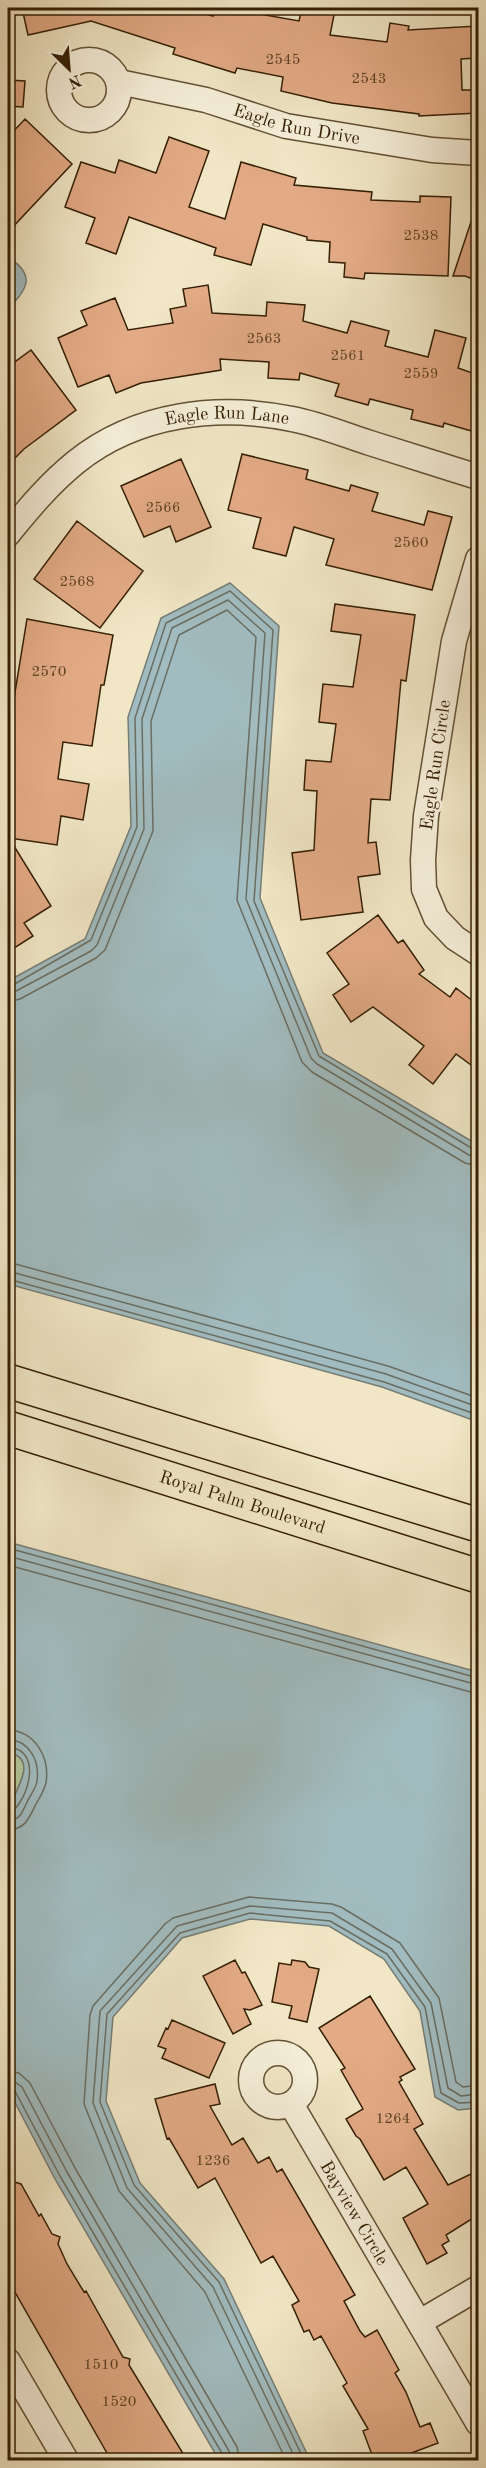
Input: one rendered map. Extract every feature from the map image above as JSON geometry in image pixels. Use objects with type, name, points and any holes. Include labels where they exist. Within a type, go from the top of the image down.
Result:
[{"type":"main road","points":[[8,1381],[478,1525]]},
{"type":"main road","name":"Royal Palm Boulevard","points":[[8,1428],[478,1576]]},
{"type":"street","name":"Eagle Run Drive","points":[[118,82],[206,100],[286,126],[432,150],[478,153]]},
{"type":"street","name":"Eagle Run Lane","points":[[8,534],[42,492],[78,460],[113,438],[153,422],[201,412],[249,413],[293,419],[478,477]]},
{"type":"street","name":"Eagle Run Circle","points":[[478,559],[454,641],[426,816],[423,860],[424,889],[436,918],[455,938],[478,953]]},
{"type":"street","name":"Bayview Circle","points":[[291,2104],[478,2423]]},
{"type":"street","points":[[420,2322],[478,2288]]},
{"type":"street","points":[[8,2361],[66,2460]]},
{"type":"green space","points":[[8,1752],[21,1759],[24,1771],[8,1810]]},
{"type":"water","points":[[8,257],[23,270],[26,282],[20,295],[8,309]]},
{"type":"water","points":[[230,583],[279,626],[260,898],[323,1053],[478,1145],[478,1422],[382,1387],[8,1284],[8,981],[85,939],[131,826],[128,717],[161,618]]},
{"type":"water","points":[[8,1542],[478,1672],[478,2108],[458,2110],[435,2097],[420,2011],[384,1959],[329,1926],[250,1919],[182,1938],[113,2017],[106,2101],[140,2183],[224,2279],[310,2460],[219,2460],[55,2179],[8,2089],[8,1810],[20,1784],[24,1765],[21,1759],[8,1752]]},
{"type":"building","points":[[22,8],[184,8],[213,16],[216,8],[256,8],[254,13],[299,21],[302,8],[321,8],[335,10],[330,35],[387,42],[390,23],[409,26],[408,30],[478,26],[478,58],[461,59],[462,90],[477,90],[478,113],[419,116],[419,114],[332,103],[281,91],[283,77],[237,68],[235,73],[173,54],[175,48],[91,21],[28,35]]},
{"type":"building","points":[[8,80],[25,81],[23,107],[8,106]]},
{"type":"building","points":[[25,119],[72,164],[8,232],[8,137]]},
{"type":"building","points":[[169,137],[209,151],[189,207],[225,219],[241,162],[296,178],[294,185],[372,192],[371,200],[420,202],[420,196],[451,197],[448,276],[365,273],[364,279],[344,277],[345,263],[329,262],[330,242],[307,240],[307,237],[263,224],[251,265],[214,255],[216,248],[129,217],[116,254],[86,243],[95,218],[65,207],[81,162],[115,173],[119,160],[156,173]]},
{"type":"building","points":[[475,210],[478,210],[478,281],[465,276],[453,276]]},
{"type":"building","points":[[208,285],[212,313],[266,316],[267,302],[305,305],[303,321],[347,333],[351,321],[389,331],[385,346],[428,357],[435,330],[466,338],[458,368],[478,375],[478,433],[444,423],[443,427],[411,419],[413,410],[370,399],[368,405],[335,396],[339,384],[300,373],[299,380],[268,378],[269,362],[220,359],[221,370],[141,383],[116,393],[109,375],[78,387],[58,338],[87,325],[81,311],[115,298],[128,330],[173,323],[170,309],[186,306],[183,289]]},
{"type":"building","points":[[31,350],[76,410],[24,449],[8,465],[8,367]]},
{"type":"building","points":[[242,454],[308,470],[306,479],[349,491],[351,485],[378,493],[372,511],[424,525],[428,511],[452,517],[432,590],[326,565],[334,539],[294,527],[286,556],[253,548],[261,518],[228,510]]},
{"type":"building","points":[[181,459],[211,527],[176,542],[170,526],[144,537],[121,486]]},
{"type":"building","points":[[77,521],[143,571],[100,628],[34,579]]},
{"type":"building","points":[[335,604],[415,615],[406,681],[401,680],[390,800],[371,799],[368,843],[376,842],[380,874],[358,877],[363,912],[301,920],[292,853],[314,850],[317,791],[304,790],[306,760],[331,762],[336,724],[319,722],[323,684],[353,687],[361,635],[331,631]]},
{"type":"building","points":[[27,619],[113,635],[104,685],[101,685],[92,746],[63,742],[58,779],[89,784],[83,820],[61,816],[57,845],[9,838],[51,906],[24,923],[33,936],[8,952],[8,735]]},
{"type":"building","points":[[378,915],[398,943],[403,940],[424,970],[419,974],[450,997],[456,988],[478,1005],[478,1070],[456,1054],[433,1084],[409,1065],[424,1046],[373,1007],[351,1022],[333,995],[349,984],[327,953]]},
{"type":"building","points":[[235,1960],[242,1973],[245,1972],[262,2005],[250,2010],[244,2009],[251,2024],[233,2034],[203,1976]]},
{"type":"building","points":[[292,1960],[305,1962],[309,1967],[319,1969],[307,2022],[289,2018],[292,2006],[272,2002],[279,1963],[291,1965]]},
{"type":"building","points":[[370,1996],[415,2069],[400,2077],[402,2080],[399,2082],[423,2124],[414,2129],[448,2185],[473,2173],[478,2183],[478,2215],[446,2235],[449,2241],[442,2245],[447,2253],[427,2264],[403,2218],[428,2204],[406,2167],[384,2180],[356,2136],[346,2119],[363,2109],[341,2070],[345,2068],[319,2028]]},
{"type":"building","points":[[172,2020],[225,2043],[209,2078],[162,2058],[166,2049],[158,2046]]},
{"type":"building","points":[[215,2084],[220,2104],[210,2106],[232,2145],[243,2138],[258,2163],[269,2157],[277,2172],[282,2169],[355,2295],[344,2301],[360,2331],[365,2337],[377,2330],[399,2370],[395,2373],[406,2392],[420,2427],[430,2423],[438,2443],[393,2460],[374,2460],[363,2431],[368,2429],[343,2386],[347,2383],[321,2336],[314,2340],[309,2330],[304,2332],[292,2305],[299,2301],[273,2256],[261,2263],[215,2178],[198,2188],[169,2138],[167,2139],[155,2099]]},
{"type":"building","points":[[8,2180],[21,2184],[52,2234],[60,2237],[58,2244],[67,2264],[84,2292],[86,2291],[123,2357],[130,2359],[129,2365],[187,2460],[111,2460],[8,2280]]}]
